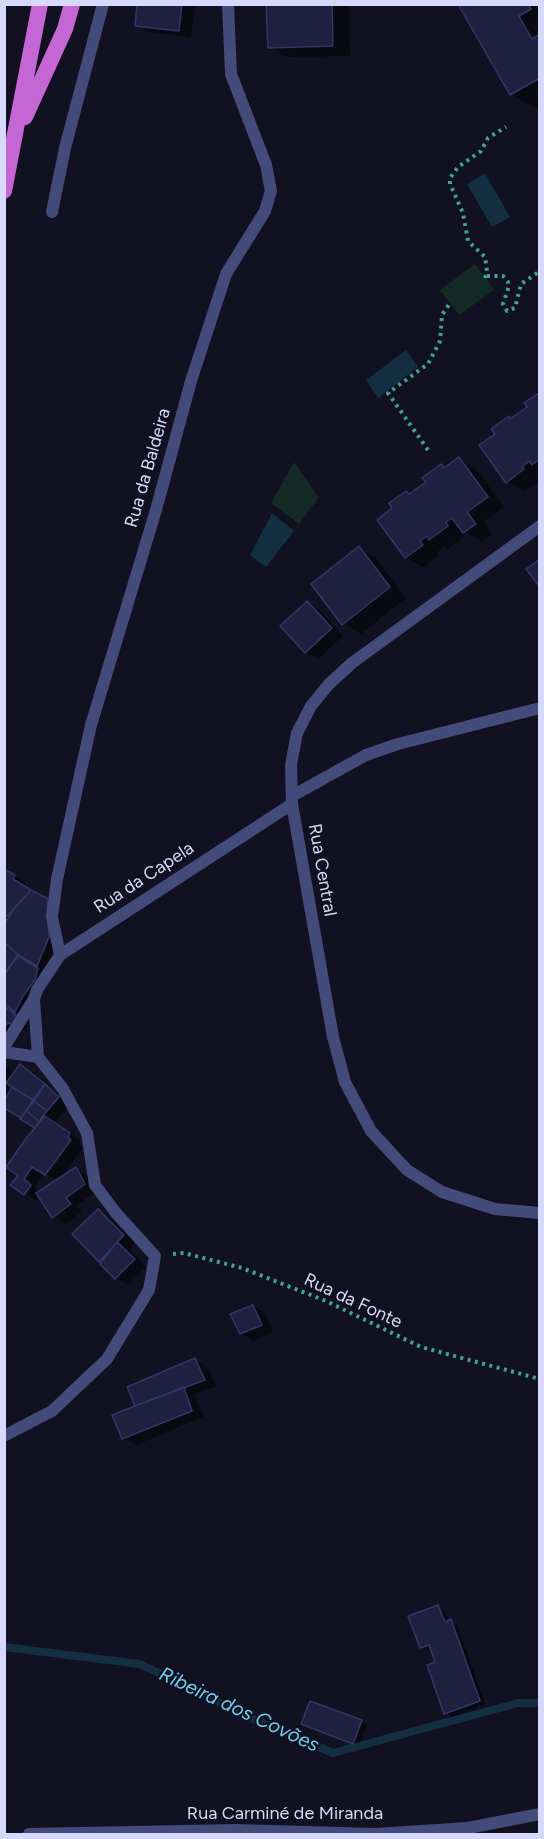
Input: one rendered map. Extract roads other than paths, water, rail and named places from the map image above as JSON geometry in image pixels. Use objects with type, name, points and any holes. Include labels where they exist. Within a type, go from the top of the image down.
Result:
[{"type":"highway","points":[[4,190],[40,4]]},
{"type":"highway","points":[[14,140],[65,29],[72,4]]},
{"type":"street","points":[[52,212],[65,148],[103,4]]},
{"type":"street","name":"Rua da Baldeira","points":[[60,955],[52,917],[57,879],[91,724],[156,510],[191,381],[226,274],[265,211],[271,191],[266,165],[231,74],[228,4]]},
{"type":"street","name":"Rua Central","points":[[540,526],[352,663],[329,684],[311,706],[297,733],[291,765],[292,800],[333,1037],[345,1082],[371,1131],[407,1170],[442,1192],[495,1209],[540,1213]]},
{"type":"street","name":"Rua da Capela","points":[[4,1049],[37,990],[60,955],[292,800],[366,755],[398,744],[540,708]]},
{"type":"street","points":[[4,1436],[52,1411],[107,1359],[149,1290],[155,1256],[116,1214],[95,1185],[87,1134],[63,1089],[38,1057],[34,999]]},
{"type":"street","points":[[4,1049],[38,1057]]},
{"type":"street","name":"Rua Carminé de Miranda","points":[[29,1834],[236,1830],[375,1834],[468,1828],[540,1814]]},
{"type":"water","points":[[485,173],[510,217],[492,227],[467,184]]},
{"type":"water","points":[[406,350],[418,367],[378,398],[366,380]]},
{"type":"water","points":[[272,513],[294,531],[266,567],[250,555]]},
{"type":"waterway","name":"Ribeira dos Covões","points":[[4,1647],[140,1664],[257,1721],[333,1753],[518,1703],[540,1703]]}]
